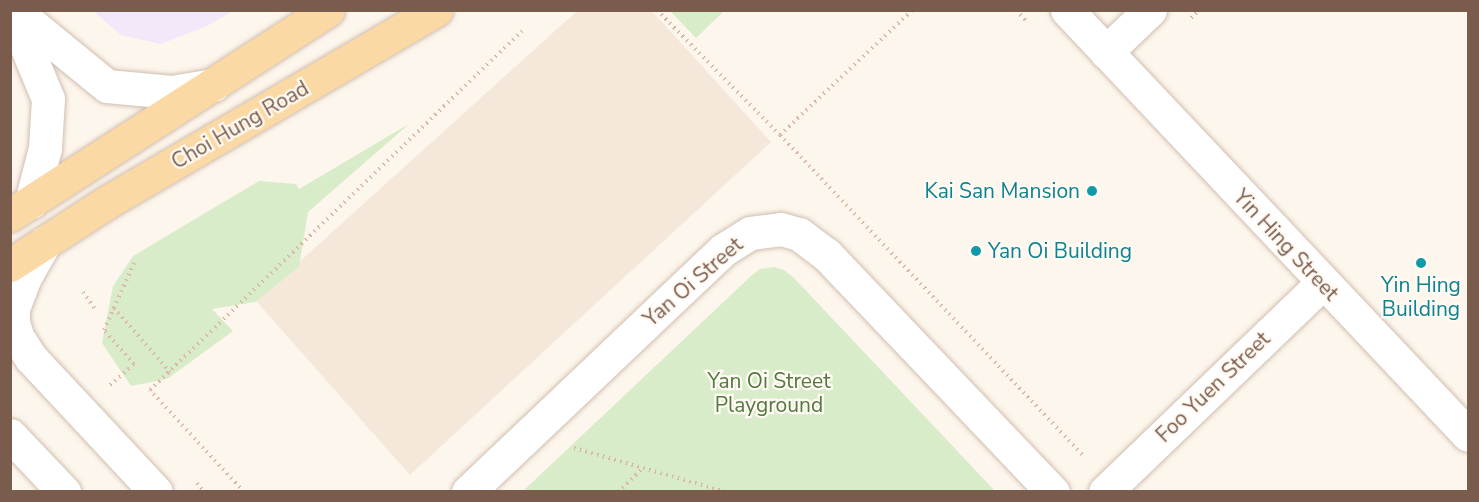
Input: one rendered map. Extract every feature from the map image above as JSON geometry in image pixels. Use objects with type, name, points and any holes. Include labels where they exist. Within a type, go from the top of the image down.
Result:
[{"type":"main road","points":[[21,209],[328,10]]},
{"type":"main road","name":"Choi Hung Road","points":[[10,265],[109,201],[436,10]]},
{"type":"street","points":[[12,10],[106,86],[171,92],[213,85]]},
{"type":"street","points":[[12,10],[48,99],[45,148],[21,209]]},
{"type":"street","name":"Yin Hing Street","points":[[1067,10],[1322,283],[1468,435]]},
{"type":"street","points":[[1106,52],[1150,10]]},
{"type":"street","name":"Yan Oi Street","points":[[468,492],[723,250],[750,233],[781,229],[799,234],[826,254],[1053,492]]},
{"type":"street","points":[[45,242],[25,277],[13,309],[13,322],[17,336],[31,358],[156,492]]},
{"type":"street","name":"Foo Yuen Street","points":[[1105,492],[1322,283]]},
{"type":"street","points":[[10,435],[64,492]]},
{"type":"path","points":[[657,10],[780,135],[1084,456]]},
{"type":"path","points":[[780,135],[912,10]]},
{"type":"path","points":[[244,492],[150,390],[522,32]]},
{"type":"path","points":[[109,386],[134,364],[104,330],[135,261]]},
{"type":"path","points":[[83,292],[97,312]]},
{"type":"path","points":[[114,309],[170,372]]},
{"type":"path","points":[[567,446],[726,492]]},
{"type":"path","points":[[618,492],[642,469]]},
{"type":"shaded area","points":[[93,11],[233,11],[207,26],[161,44],[121,35]]},
{"type":"shaded area","points":[[577,11],[652,11],[771,142],[410,475],[256,301]]},
{"type":"green space","points":[[670,11],[724,11],[696,38]]},
{"type":"green space","points":[[409,124],[308,212],[299,267],[255,302],[212,309],[233,331],[167,379],[131,386],[102,343],[113,286],[133,256],[259,181],[296,184],[299,189]]},
{"type":"green space","name":"Yan Oi Street Playground","points":[[774,267],[784,270],[794,278],[995,491],[523,491],[751,276],[760,269]]},
{"type":"place","name":"Kai San Mansion","points":[[1092,191]]},
{"type":"place","name":"Yan Oi Building","points":[[976,251]]},
{"type":"place","name":"Yin Hing Building","points":[[1421,263]]}]
